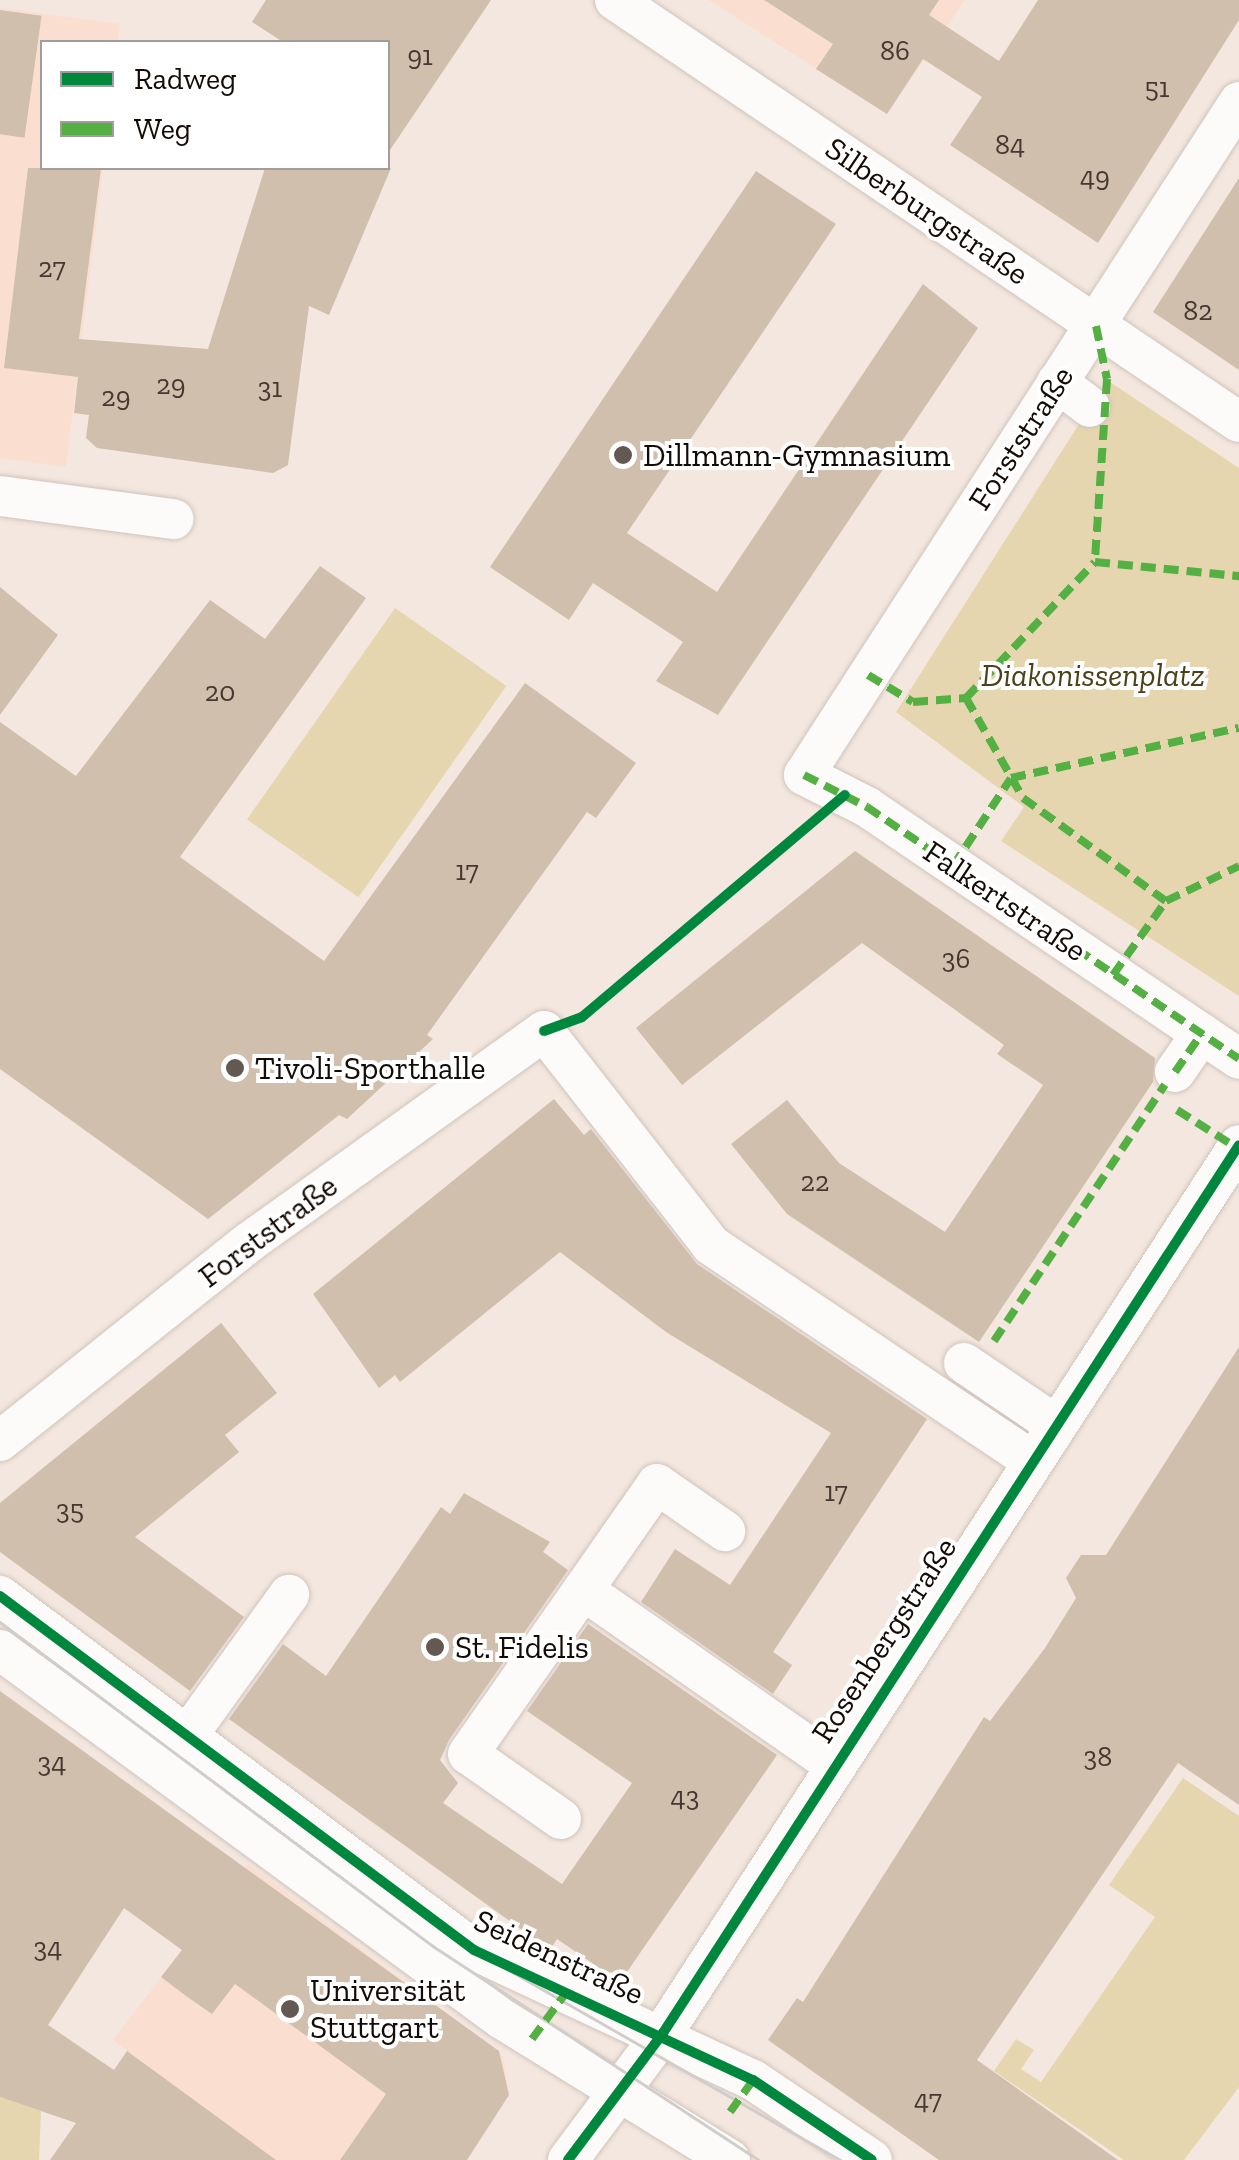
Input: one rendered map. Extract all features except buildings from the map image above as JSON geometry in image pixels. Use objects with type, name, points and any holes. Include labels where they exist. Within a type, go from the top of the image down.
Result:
[{"type":"street","name":"Silberburgstraße","points":[[615,0],[1239,422]]},
{"type":"street","name":"Forststraße","points":[[804,776],[1239,102]]},
{"type":"street","points":[[1057,382],[1090,407]]},
{"type":"street","points":[[0,496],[173,518]]},
{"type":"street","name":"Falkertstraße","points":[[804,776],[859,802],[1239,1059]]},
{"type":"street","name":"Forststraße","points":[[0,1441],[248,1243],[544,1031],[710,1245],[1031,1460]]},
{"type":"street","points":[[1175,1072],[1202,1034]]},
{"type":"street","name":"Rosenbergstraße","points":[[568,2160],[663,2033],[832,1764],[1239,1145]]},
{"type":"street","points":[[964,1363],[1054,1424]]},
{"type":"street","points":[[560,1819],[468,1754],[658,1484],[725,1531]]},
{"type":"street","points":[[583,1590],[832,1764]]},
{"type":"street","points":[[186,1739],[289,1595]]},
{"type":"street","name":"Seidenstraße","points":[[0,1596],[186,1739],[474,1950],[663,2033],[872,2160]]},
{"type":"street","name":"Seidenstraße","points":[[0,1650],[216,1826],[502,2019],[622,2089],[730,2160]]},
{"type":"shaded area","points":[[709,0],[965,0],[887,114]]},
{"type":"shaded area","points":[[0,8],[120,24],[118,40],[40,40],[40,170],[103,170],[66,467],[0,458]]},
{"type":"shaded area","name":"Universität Stuttgart","points":[[248,1864],[503,2056],[509,2095],[467,2160],[50,2160],[127,2051],[113,2040]]},
{"type":"green space","name":"Diakonissenplatz","points":[[1107,380],[1239,468],[1239,996],[1001,841],[1024,807],[896,712]]},
{"type":"green space","points":[[395,608],[506,686],[358,897],[247,819]]},
{"type":"green space","points":[[1183,1778],[1239,1816],[1239,2087],[1184,2160],[1124,2160],[994,2071],[1016,2039],[1034,2050],[1021,2069],[1041,2082],[1155,1917],[1109,1885]]},
{"type":"green space","points":[[0,2097],[41,2111],[39,2160],[0,2160]]},
{"type":"tram line","points":[[0,1595],[474,1950],[841,2160]]},
{"type":"tram line","points":[[0,1622],[433,1946],[759,2160]]},
{"type":"marked path","points":[[1096,326],[1107,379],[1095,562],[1239,576]]},
{"type":"marked path","points":[[868,675],[913,702],[966,698],[1095,562]]},
{"type":"marked path","points":[[966,698],[1023,798],[1166,901],[1239,866]]},
{"type":"marked path","points":[[953,866],[1011,778],[1239,728]]},
{"type":"marked path","points":[[804,775],[867,807],[1239,1059]]},
{"type":"marked path","points":[[1113,975],[1166,901]]},
{"type":"marked path","points":[[1175,1072],[1202,1033]]},
{"type":"marked path","points":[[994,1341],[1165,1085]]},
{"type":"marked path","points":[[1177,1110],[1237,1148]]},
{"type":"marked path","points":[[532,2039],[568,1990]]},
{"type":"marked path","points":[[730,2112],[753,2080]]},
{"type":"cycle path","points":[[544,1031],[582,1017],[845,795]]},
{"type":"cycle path","points":[[568,2160],[663,2033],[1239,1145]]},
{"type":"cycle path","points":[[0,1596],[474,1950],[753,2080],[872,2160]]},
{"type":"place","name":"Dillmann-Gymnasium","points":[[623,455]]},
{"type":"place","name":"Tivoli-Sporthalle","points":[[235,1068]]},
{"type":"place","name":"St. Fidelis","points":[[435,1647]]},
{"type":"place","name":"Universität Stuttgart","points":[[290,2009]]}]
